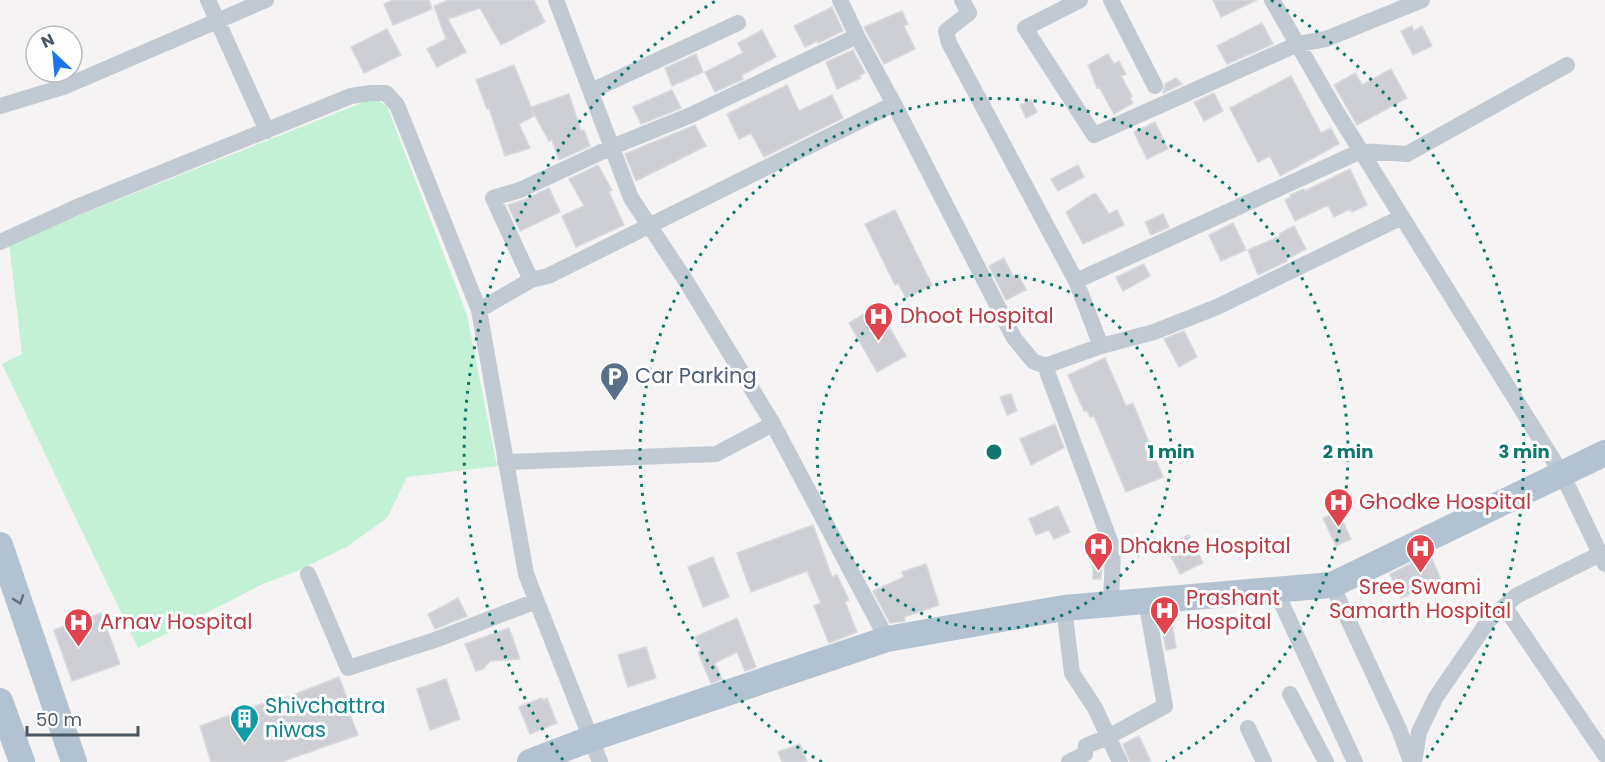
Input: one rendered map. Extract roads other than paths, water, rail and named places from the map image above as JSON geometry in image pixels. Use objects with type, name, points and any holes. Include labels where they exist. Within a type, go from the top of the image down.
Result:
[{"type":"main road","points":[[530,762],[595,751],[887,639],[1064,608],[1332,585],[1605,453]]},
{"type":"main road","points":[[0,545],[74,762]]},
{"type":"main road","points":[[0,701],[22,762]]},
{"type":"street","points":[[208,0],[267,131]]},
{"type":"street","points":[[0,106],[66,86],[266,0]]},
{"type":"street","points":[[556,0],[631,198],[686,281],[773,424],[887,639]]},
{"type":"street","points":[[840,0],[856,36],[894,104],[1014,338],[1033,361],[1045,366],[1101,346],[1154,332],[1217,307],[1402,217]]},
{"type":"street","points":[[962,0],[969,12],[946,31],[949,43],[1076,281],[1101,346]]},
{"type":"street","points":[[1080,0],[1025,28],[1094,135],[1298,44],[1326,39],[1422,0]]},
{"type":"street","points":[[1111,0],[1155,86]]},
{"type":"street","points":[[1272,0],[1361,151],[1562,474],[1603,559],[1516,596],[1489,620],[1436,697],[1419,732],[1413,762]]},
{"type":"street","points":[[591,91],[738,23]]},
{"type":"street","points":[[531,280],[493,198],[520,190],[612,147],[691,115],[856,36]]},
{"type":"street","points":[[1076,281],[1361,151],[1407,154],[1567,65]]},
{"type":"street","points":[[0,242],[77,207],[351,96],[386,93],[397,105],[479,310],[526,573],[595,751]]},
{"type":"street","points":[[479,310],[531,280],[548,276],[894,104]]},
{"type":"street","points":[[1045,366],[1113,549],[1111,603]]},
{"type":"street","points":[[505,462],[716,454],[773,424]]},
{"type":"street","points":[[308,574],[348,668],[435,640],[536,601]]},
{"type":"street","points":[[1332,585],[1400,729],[1413,762]]},
{"type":"street","points":[[1275,590],[1355,762]]},
{"type":"street","points":[[1068,762],[1085,754],[1086,746],[1108,737],[1165,706],[1146,601]]},
{"type":"street","points":[[1504,606],[1605,755]]},
{"type":"street","points":[[1064,608],[1072,673],[1095,708],[1120,762]]},
{"type":"street","points":[[1290,694],[1326,762]]},
{"type":"street","points":[[1248,728],[1264,762]]},
{"type":"place","name":"Dhoot Hospital","points":[[879,342]]},
{"type":"place","name":"Car Parking","points":[[614,402]]},
{"type":"place","name":"Ghodke Hospital","points":[[1338,528]]},
{"type":"place","name":"Dhakne Hospital","points":[[1099,572]]},
{"type":"place","name":"Sree Swami Samarth Hospital","points":[[1420,574]]},
{"type":"place","name":"Prashant Hospital","points":[[1165,636]]},
{"type":"place","name":"Arnav Hospital","points":[[79,648]]},
{"type":"place","name":"Shivchattra niwas","points":[[244,744]]}]
